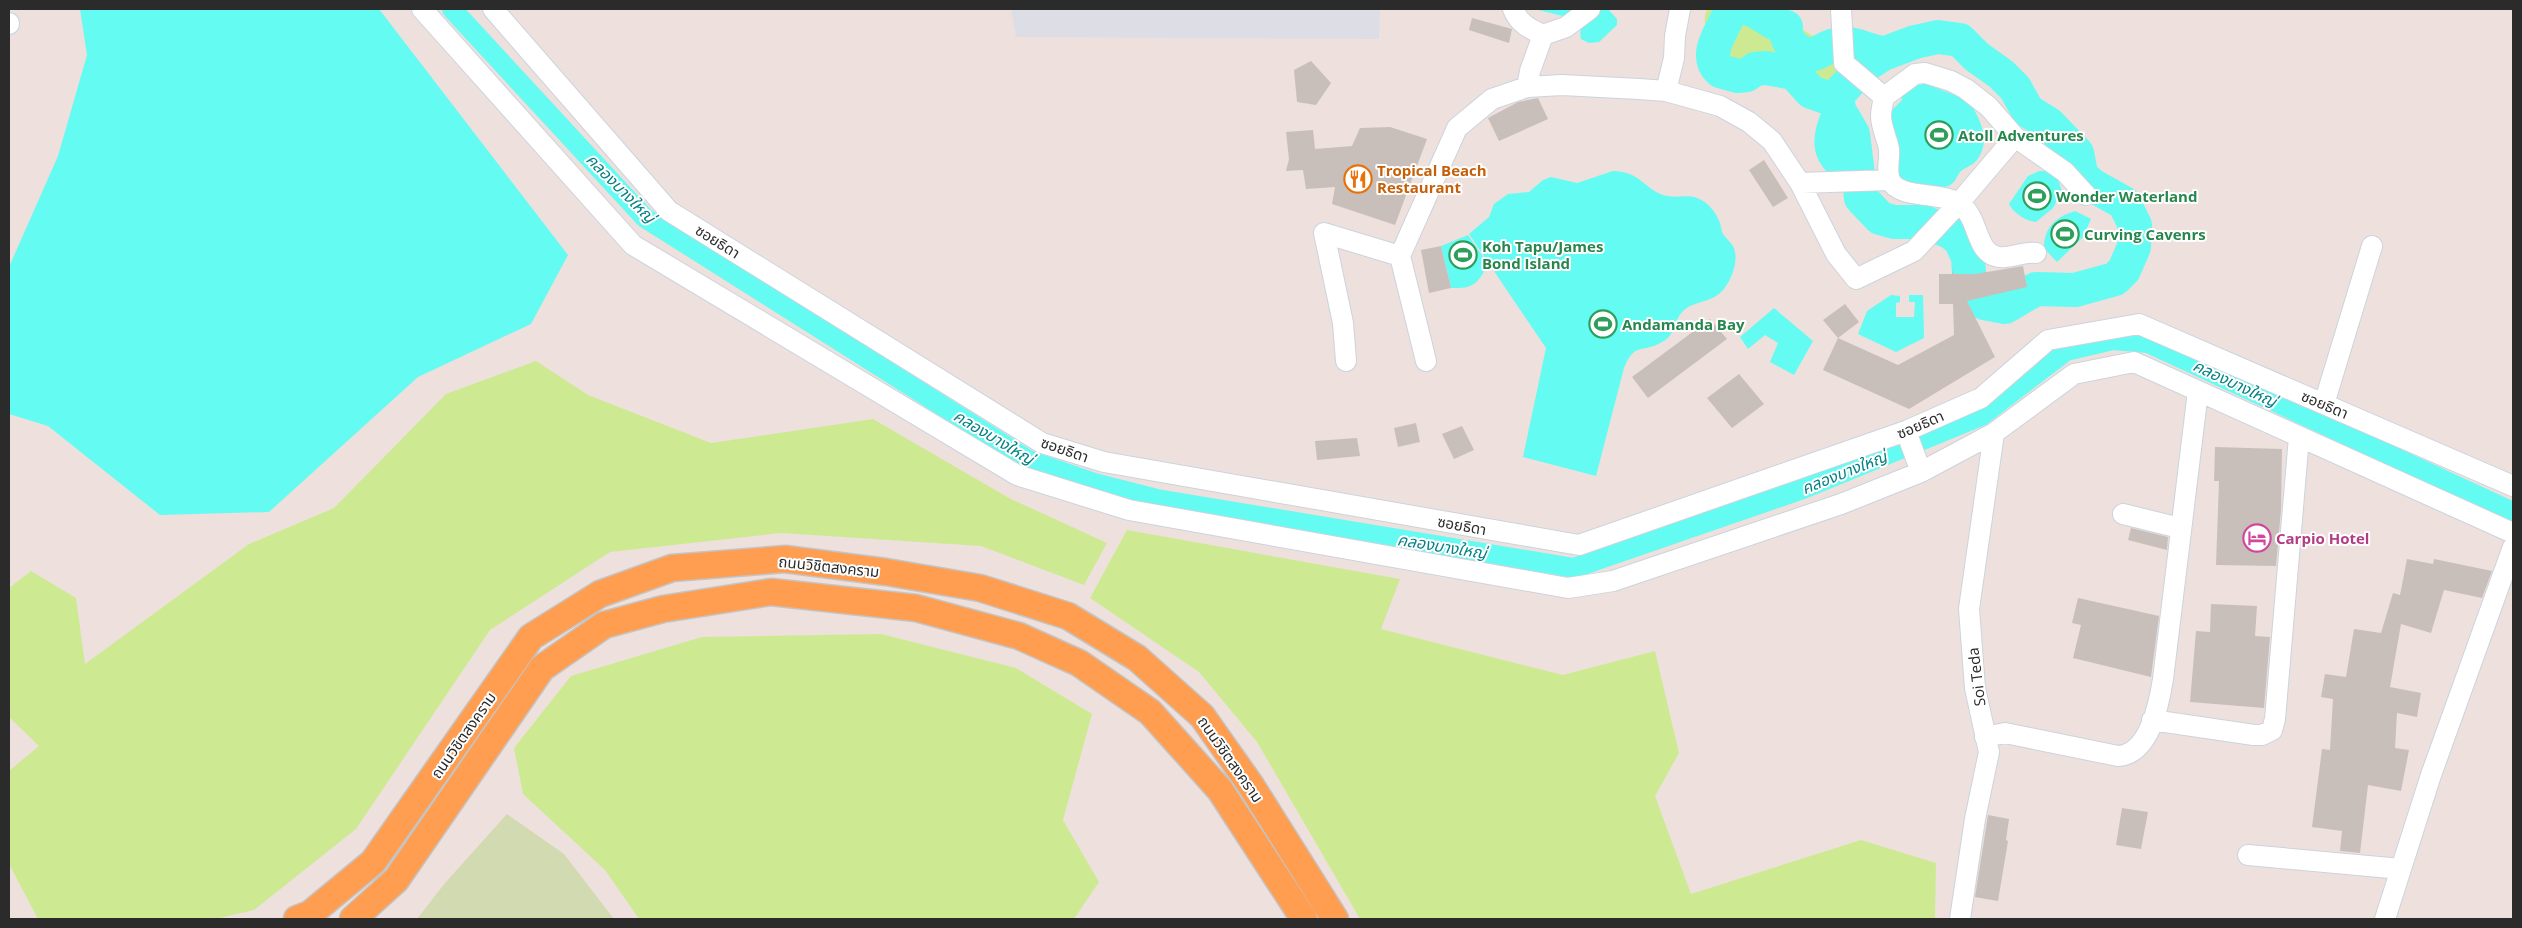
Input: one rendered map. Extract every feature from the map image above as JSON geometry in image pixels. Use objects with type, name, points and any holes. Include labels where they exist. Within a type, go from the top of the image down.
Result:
[{"type":"main road","name":"ถนนวิชิตสงคราม","points":[[297,919],[310,914],[373,862],[532,638],[600,594],[672,568],[785,560],[886,572],[980,588],[1068,616],[1137,658],[1202,716],[1250,784],[1335,919]]},
{"type":"main road","name":"ถนนวิชิตสงคราม","points":[[353,919],[396,880],[542,668],[604,625],[663,609],[771,592],[916,608],[1019,636],[1078,663],[1150,712],[1220,790],[1304,919]]},
{"type":"street","points":[[422,9],[633,245],[1017,475],[1129,510],[1568,588],[1613,581],[1841,504],[1921,472],[1994,434],[2074,374],[2134,362],[2513,533]]},
{"type":"street","name":"ซอยธิดา","points":[[493,9],[670,211],[1042,443],[1104,462],[1579,545],[1906,431],[1981,398],[2048,340],[2139,324],[2513,486]]},
{"type":"street","points":[[1513,9],[1515,15],[1527,28],[1543,35],[1566,27],[1590,9]]},
{"type":"street","points":[[1666,91],[1674,58],[1675,36],[1680,9]]},
{"type":"street","points":[[1841,10],[1844,63],[1881,94]]},
{"type":"street","points":[[1527,87],[1530,71],[1543,35]]},
{"type":"street","points":[[1881,94],[1915,74],[1936,75],[1966,89],[1989,107],[2015,137],[2065,172],[2086,195]]},
{"type":"street","points":[[1426,361],[1400,256],[1457,128],[1492,99],[1527,87],[1562,85],[1666,91],[1720,106],[1749,122],[1772,141],[1808,183],[1836,254],[1856,279],[1914,251],[1955,207],[2015,137]]},
{"type":"street","points":[[1881,94],[1881,116],[1889,150],[1884,180]]},
{"type":"street","points":[[1808,183],[1884,180],[1905,191],[1939,196],[1955,207],[1970,213],[1976,224],[1977,236],[1990,253],[1998,257],[2029,252],[2036,253]]},
{"type":"street","points":[[1346,361],[1343,323],[1324,232],[1400,256]]},
{"type":"street","points":[[2324,404],[2372,246]]},
{"type":"street","points":[[1985,737],[2005,732],[2113,756],[2124,756],[2140,746],[2152,720],[2161,691],[2198,391]]},
{"type":"street","points":[[1906,431],[1921,472]]},
{"type":"street","name":"Soi Teda","points":[[1960,919],[1975,819],[1989,752],[1975,688],[1969,609],[1994,434]]},
{"type":"street","points":[[2152,720],[2254,735],[2262,735],[2272,730],[2275,719],[2286,612],[2299,437]]},
{"type":"street","points":[[2123,514],[2180,528]]},
{"type":"street","points":[[2385,919],[2431,775],[2513,547]]},
{"type":"street","points":[[2248,856],[2401,869]]},
{"type":"shaded area","points":[[1011,9],[1380,9],[1379,39],[1016,37]]},
{"type":"green space","points":[[1707,9],[1779,9],[1786,27],[1798,26],[1811,35],[1883,54],[1869,63],[1850,80],[1837,101],[1811,92],[1794,73],[1781,73],[1748,86],[1714,83],[1705,69],[1714,48],[1705,24]]},
{"type":"green space","points":[[536,361],[588,395],[711,443],[873,419],[1009,498],[1107,543],[1084,585],[981,546],[781,533],[610,552],[490,630],[356,829],[254,910],[216,919],[38,919],[9,864],[9,771],[39,746],[9,717],[9,588],[31,571],[76,598],[85,664],[249,544],[334,508],[446,394]]},
{"type":"green space","points":[[1127,530],[1400,579],[1381,629],[1563,675],[1655,651],[1679,753],[1655,796],[1691,894],[1861,840],[1936,863],[1935,919],[1360,919],[1257,742],[1199,672],[1090,598]]},
{"type":"green space","points":[[881,634],[1016,668],[1092,714],[1063,820],[1099,882],[1074,919],[639,919],[605,870],[523,794],[514,748],[571,676],[702,637]]},
{"type":"green space","points":[[507,814],[564,854],[614,919],[417,919],[445,883]]},
{"type":"water","points":[[80,9],[379,9],[568,255],[531,324],[418,377],[269,512],[160,515],[48,426],[9,414],[9,267],[58,156],[87,55]]},
{"type":"water","points":[[1534,9],[1571,9],[1568,15],[1563,16]]},
{"type":"water","points":[[1600,9],[1608,9],[1617,19],[1617,25],[1599,42],[1589,43],[1581,39],[1582,24],[1587,17]]},
{"type":"water","name":"Atoll Adventures","points":[[1927,83],[1958,96],[1969,103],[1977,114],[1984,134],[1983,148],[1976,161],[1960,172],[1951,185],[1936,189],[1908,184],[1899,176],[1891,156],[1885,120],[1902,100],[1901,95],[1914,86]]},
{"type":"water","name":"Andamanda Bay","points":[[1613,171],[1630,174],[1663,195],[1693,197],[1705,202],[1716,215],[1723,234],[1733,247],[1736,258],[1731,277],[1720,293],[1686,309],[1679,316],[1667,339],[1636,351],[1628,360],[1624,368],[1596,476],[1523,457],[1546,348],[1469,234],[1489,217],[1494,204],[1508,194],[1529,192],[1543,180],[1551,177],[1577,183]]},
{"type":"water","name":"Wonder Waterland","points":[[2039,171],[2045,171],[2057,177],[2062,191],[2053,208],[2036,222],[2020,216],[2009,204],[2028,176]]},
{"type":"water","name":"Curving Cavenrs","points":[[2075,211],[2091,219],[2083,237],[2057,262],[2044,248],[2046,234],[2052,224],[2062,216]]},
{"type":"water","name":"Koh Tapu/James Bond Island","points":[[1468,235],[1488,264],[1478,281],[1474,284],[1451,288],[1441,246]]},
{"type":"water","points":[[1891,295],[1900,296],[1900,302],[1896,303],[1896,317],[1914,317],[1915,302],[1909,302],[1909,295],[1923,295],[1924,338],[1896,352],[1858,334],[1867,311]]},
{"type":"water","points":[[1774,308],[1813,341],[1794,375],[1770,362],[1778,343],[1765,335],[1748,349],[1740,337]]},
{"type":"building","points":[[1472,18],[1512,29],[1509,43],[1469,30]]},
{"type":"building","points":[[1311,61],[1331,83],[1316,105],[1297,102],[1294,70]]},
{"type":"building","points":[[1538,98],[1548,119],[1499,141],[1488,118],[1518,102]]},
{"type":"building","name":"Tropical Beach Restaurant","points":[[1390,127],[1427,139],[1395,225],[1332,204],[1335,187],[1306,189],[1303,170],[1286,171],[1289,159],[1286,132],[1313,130],[1315,149],[1352,146],[1360,128]]},
{"type":"building","points":[[1764,160],[1788,198],[1773,207],[1749,170]]},
{"type":"building","points":[[1441,246],[1451,288],[1429,293],[1421,250]]},
{"type":"building","points":[[2023,266],[2027,287],[1967,301],[1995,357],[1909,409],[1823,370],[1838,338],[1898,365],[1954,335],[1953,304],[1939,304],[1939,274],[1952,274],[1952,270],[1954,274],[1975,274]]},
{"type":"building","points":[[1845,304],[1859,322],[1838,338],[1823,320]]},
{"type":"building","points":[[1710,319],[1727,339],[1648,398],[1632,377]]},
{"type":"building","points":[[1739,374],[1764,404],[1732,428],[1707,398]]},
{"type":"building","points":[[1416,423],[1420,442],[1398,447],[1394,428]]},
{"type":"building","points":[[1462,426],[1474,450],[1454,459],[1442,434]]},
{"type":"building","points":[[1357,438],[1360,456],[1317,460],[1315,441]]},
{"type":"building","points":[[2215,447],[2282,449],[2281,510],[2276,566],[2216,565],[2219,481],[2214,481]]},
{"type":"building","points":[[2131,528],[2168,537],[2167,550],[2128,540]]},
{"type":"building","points":[[2407,559],[2433,564],[2434,559],[2492,571],[2482,598],[2444,590],[2431,633],[2401,624],[2390,687],[2421,693],[2417,717],[2397,713],[2395,748],[2409,750],[2401,791],[2368,785],[2360,853],[2340,851],[2342,831],[2312,827],[2322,749],[2330,750],[2333,699],[2321,697],[2325,674],[2346,677],[2354,629],[2381,633],[2393,593],[2400,595]]},
{"type":"building","points":[[2078,598],[2159,616],[2151,677],[2073,658],[2081,625],[2072,623]]},
{"type":"building","points":[[2211,604],[2257,606],[2255,636],[2270,637],[2264,708],[2190,702],[2196,631],[2210,632]]},
{"type":"building","points":[[2122,808],[2148,812],[2141,849],[2116,845]]},
{"type":"building","points":[[1988,815],[2009,819],[2006,840],[2008,841],[1998,901],[1975,897]]},
{"type":"waterway","name":"คลองบางใหญ่","points":[[452,9],[645,218],[1028,460],[1094,483],[1157,499],[1574,568],[1803,489],[1981,416],[2066,351],[2113,340],[2148,343],[2513,512]]},
{"type":"waterway","points":[[1731,9],[1714,48],[1715,64],[1720,71],[1738,76],[1747,75],[1755,69],[1766,68],[1794,73],[1811,92],[1837,101]]},
{"type":"waterway","points":[[1749,9],[1759,13],[1775,24],[1786,27],[1787,38],[1801,52],[1813,54],[1833,45],[1844,44],[1878,52]]},
{"type":"waterway","points":[[1938,37],[1960,40],[1977,57],[2001,74],[2015,88],[2028,111],[2049,124],[2077,153],[2081,173],[2084,178],[2092,185],[2124,203],[2135,225],[2134,247],[2124,270],[2115,279],[2075,290],[2036,289],[2005,307],[1984,303],[1975,298],[1970,289],[1968,257],[1960,240],[1950,232],[1924,222],[1894,222],[1880,218],[1861,198],[1853,134],[1840,112],[1837,101],[1841,91],[1866,65],[1883,54],[1915,42],[1938,37]]},
{"type":"waterway","points":[[1840,112],[1835,123],[1831,141],[1832,148],[1840,162],[1858,174]]},
{"type":"place","name":"Atoll Adventures","points":[[1939,135]]},
{"type":"place","name":"Tropical Beach Restaurant","points":[[1358,179]]},
{"type":"place","name":"Wonder Waterland","points":[[2037,196]]},
{"type":"place","name":"Curving Cavenrs","points":[[2065,234]]},
{"type":"place","name":"Koh Tapu/James Bond Island","points":[[1463,255]]},
{"type":"place","name":"Andamanda Bay","points":[[1603,324]]},
{"type":"place","name":"Carpio Hotel","points":[[2257,538]]}]
